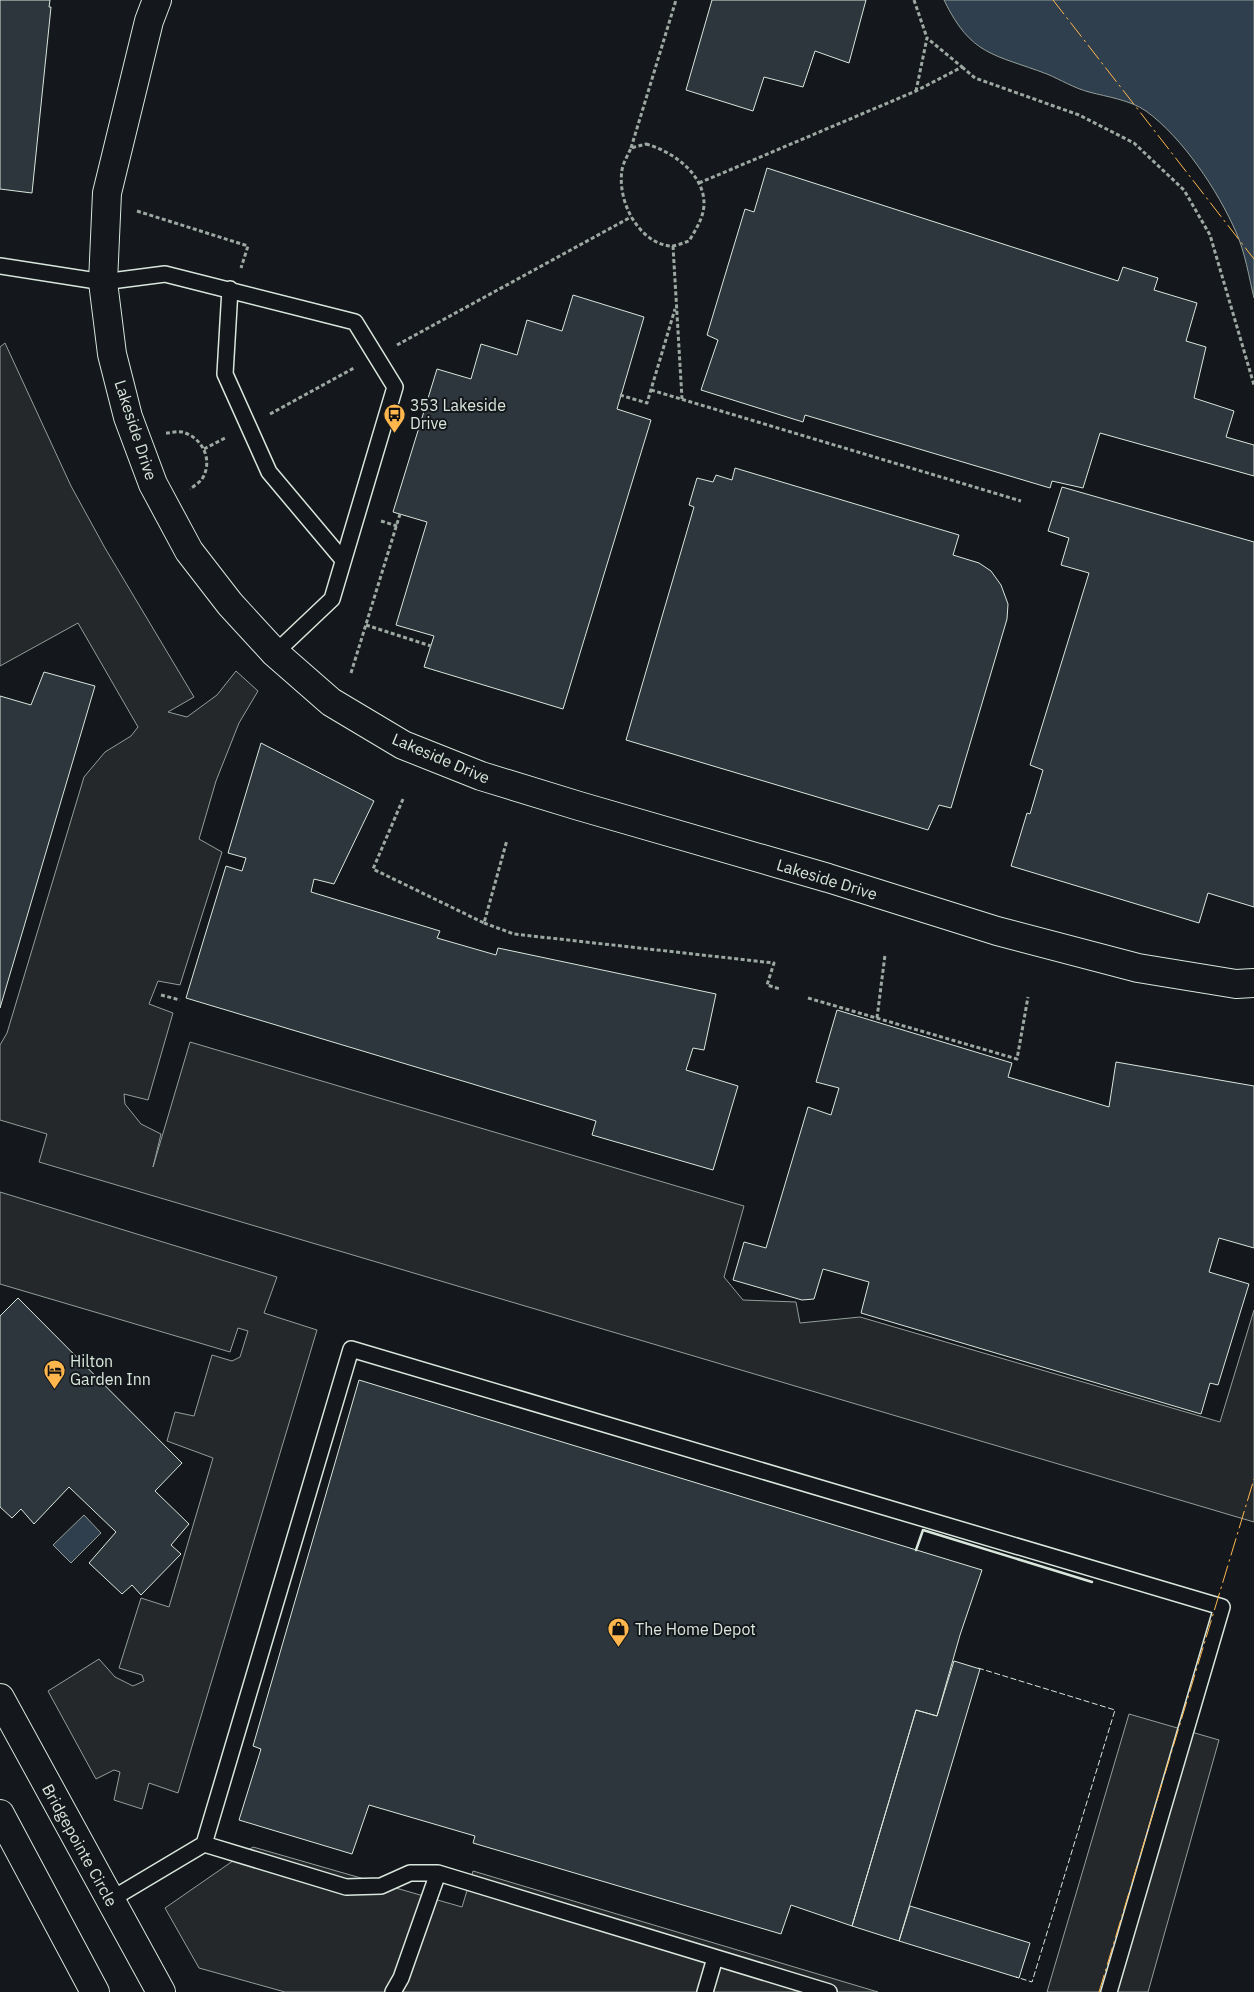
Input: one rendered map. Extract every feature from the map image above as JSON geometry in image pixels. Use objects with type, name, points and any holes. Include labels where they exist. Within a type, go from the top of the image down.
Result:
[{"type":"street","name":"Lakeside Drive","points":[[157,0],[149,21],[107,193],[103,282],[114,363],[128,417],[153,484],[189,551],[230,604],[276,653],[331,702],[403,745],[481,776],[828,878],[997,931],[1138,968],[1236,984],[1254,984]]},
{"type":"street","name":"Bridgepointe Circle","points":[[0,1698],[161,1992]]},
{"type":"street","points":[[0,1814],[95,1992]]},
{"type":"lane","points":[[0,266],[103,282],[165,274],[355,322],[394,387],[332,599],[276,653]]},
{"type":"lane","points":[[230,289],[225,374],[269,472],[343,560]]},
{"type":"lane","points":[[110,1900],[204,1844],[350,1349],[1222,1606],[1110,1992]]},
{"type":"lane","points":[[204,1844],[346,1887],[381,1886],[410,1873],[438,1873],[828,1992]]},
{"type":"lane","points":[[393,1992],[401,1978],[438,1873]]},
{"type":"lane","points":[[705,1992],[715,1958]]},
{"type":"path","points":[[631,148],[646,144],[663,149],[682,162],[698,183],[704,204],[700,223],[689,241],[673,246],[662,244],[642,233],[631,217],[624,199],[622,170],[631,148],[676,0]]},
{"type":"path","points":[[914,0],[928,38],[975,78],[1080,115],[1134,143],[1184,190],[1210,235],[1254,384]]},
{"type":"path","points":[[916,91],[928,38]]},
{"type":"path","points":[[698,183],[916,91],[962,67]]},
{"type":"path","points":[[204,449],[631,217]]},
{"type":"path","points":[[673,246],[682,399]]},
{"type":"path","points":[[620,395],[647,403],[676,306]]},
{"type":"path","points":[[651,390],[1021,501]]},
{"type":"path","points":[[166,433],[181,432],[194,438],[204,449],[207,464],[202,479],[190,489]]},
{"type":"path","points":[[351,673],[400,514]]},
{"type":"path","points":[[366,625],[431,646]]},
{"type":"path","points":[[403,799],[373,869],[484,923],[514,934],[774,963],[767,985],[780,989]]},
{"type":"path","points":[[484,923],[507,840]]},
{"type":"path","points":[[877,1018],[885,955]]},
{"type":"path","points":[[161,995],[180,1000]]},
{"type":"path","points":[[808,998],[1017,1059],[1028,997]]},
{"type":"shaded area","points":[[5,343],[71,486],[105,548],[194,697],[168,712],[187,717],[217,695],[236,671],[258,691],[239,723],[216,781],[199,839],[222,852],[180,985],[158,981],[149,1004],[173,1013],[148,1100],[124,1094],[125,1104],[141,1124],[161,1134],[153,1167],[190,1042],[744,1206],[724,1277],[743,1300],[796,1302],[800,1323],[860,1317],[1220,1422],[1254,1310],[1254,1522],[39,1162],[47,1134],[0,1120],[0,1045],[7,1033],[84,777],[105,752],[131,736],[138,727],[78,623],[0,666],[0,347]]},
{"type":"shaded area","points":[[0,1192],[277,1277],[264,1313],[317,1330],[178,1793],[149,1783],[142,1809],[114,1800],[120,1772],[114,1770],[96,1779],[48,1691],[99,1659],[115,1677],[133,1686],[144,1681],[142,1675],[119,1668],[141,1598],[169,1607],[213,1458],[167,1441],[175,1412],[194,1416],[212,1355],[232,1361],[240,1357],[248,1331],[238,1328],[230,1352],[0,1284]]},
{"type":"shaded area","points":[[1129,1714],[1219,1740],[1148,1992],[1047,1992]]},
{"type":"shaded area","points":[[253,1847],[462,1907],[473,1871],[878,1992],[285,1992],[199,1968],[165,1908]]},
{"type":"water","points":[[944,0],[1254,0],[1254,298],[1242,248],[1220,200],[1186,150],[1160,122],[1133,104],[1083,90],[1047,74],[998,57],[974,43],[954,18]]},
{"type":"water","points":[[84,1515],[101,1533],[71,1563],[53,1545]]},
{"type":"building","points":[[0,0],[50,0],[49,7],[51,7],[32,193],[0,189]]},
{"type":"building","points":[[712,0],[866,0],[849,63],[815,51],[803,87],[764,77],[753,111],[686,90]]},
{"type":"building","points":[[767,168],[1118,281],[1123,267],[1158,278],[1154,290],[1197,303],[1186,341],[1206,347],[1194,398],[1234,411],[1226,437],[1254,445],[1254,476],[1100,433],[1083,488],[1052,481],[1050,488],[805,415],[803,422],[701,390],[718,340],[707,335],[745,209],[754,212]]},
{"type":"building","points":[[573,295],[644,317],[617,409],[651,420],[563,709],[424,667],[434,636],[396,625],[427,522],[393,512],[437,369],[471,379],[481,344],[517,355],[527,320],[562,331]]},
{"type":"building","points":[[735,468],[959,535],[953,555],[979,563],[991,571],[1001,585],[1008,604],[1007,619],[951,808],[939,805],[928,830],[626,740],[694,507],[689,505],[697,478],[713,482],[716,475],[732,480]]},
{"type":"building","points":[[1062,487],[1254,542],[1254,907],[1208,893],[1199,923],[1011,866],[1027,813],[1030,814],[1043,770],[1030,765],[1089,573],[1061,565],[1069,538],[1048,531]]},
{"type":"building","points":[[44,672],[95,686],[0,1008],[0,696],[31,705]]},
{"type":"building","points":[[261,743],[374,801],[334,884],[314,879],[311,892],[440,931],[437,938],[496,955],[498,948],[716,994],[704,1050],[693,1048],[686,1070],[738,1086],[713,1170],[592,1135],[596,1121],[186,998],[226,866],[242,871],[246,858],[228,853]]},
{"type":"building","points":[[837,1010],[1012,1063],[1008,1077],[1109,1107],[1116,1062],[1254,1086],[1254,1248],[1219,1238],[1209,1272],[1249,1284],[1218,1385],[1210,1383],[1201,1414],[861,1313],[869,1282],[823,1269],[814,1299],[802,1300],[733,1280],[744,1242],[766,1248],[808,1107],[831,1115],[839,1088],[816,1082]]},
{"type":"building","name":"Hilton Garden Inn","points":[[18,1298],[182,1463],[155,1491],[189,1524],[171,1545],[181,1554],[141,1595],[132,1585],[122,1594],[89,1563],[116,1532],[69,1487],[34,1524],[21,1509],[12,1518],[0,1507],[0,1316]]},
{"type":"building","name":"The Home Depot","points":[[359,1380],[982,1570],[960,1635],[937,1716],[916,1710],[852,1926],[791,1905],[781,1934],[473,1843],[475,1836],[369,1805],[352,1854],[239,1820],[261,1749],[253,1746]]},
{"type":"building","points":[[954,1661],[980,1669],[899,1941],[852,1926],[916,1710],[937,1716]]},
{"type":"building","points":[[910,1906],[1030,1943],[1019,1978],[899,1941]]},
{"type":"fence","points":[[978,1668],[1115,1710],[1032,1982],[1016,1977]]},
{"type":"wall","points":[[916,1550],[923,1530],[1092,1582]]},
{"type":"power","points":[[1053,0],[1254,259]]},
{"type":"power","points":[[1099,1992],[1254,1479]]},
{"type":"place","name":"353 Lakeside Drive","points":[[394,433]]},
{"type":"place","name":"Hilton Garden Inn","points":[[54,1389]]},
{"type":"place","name":"The Home Depot","points":[[619,1648]]}]
